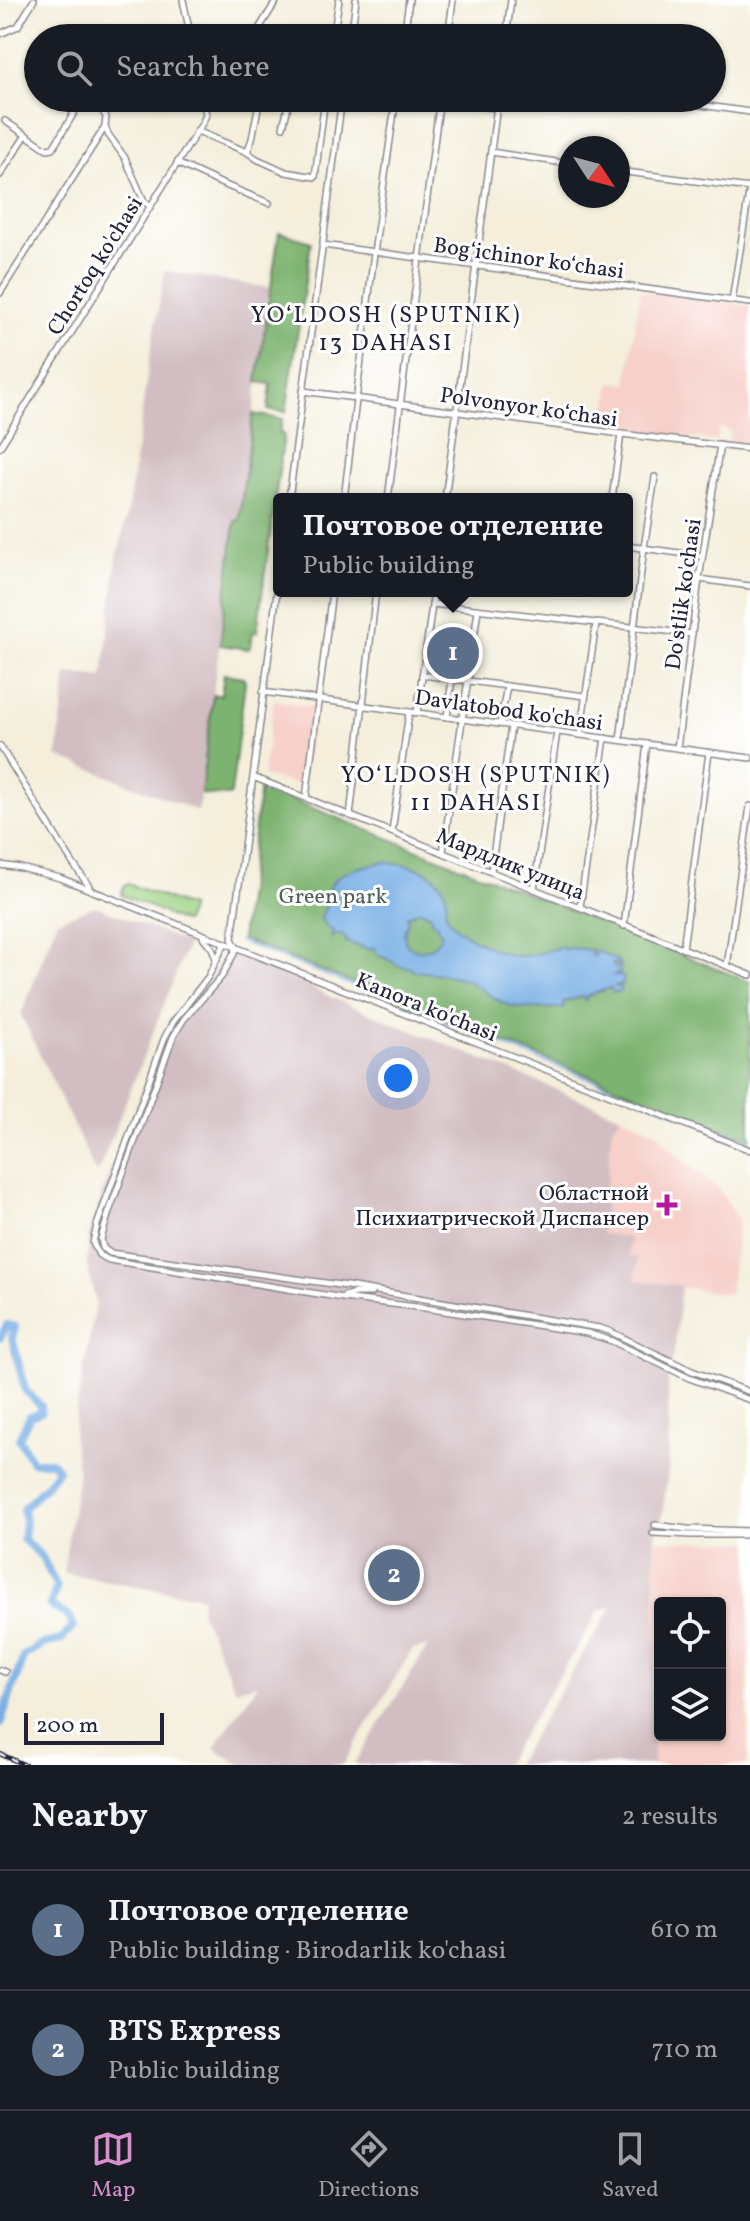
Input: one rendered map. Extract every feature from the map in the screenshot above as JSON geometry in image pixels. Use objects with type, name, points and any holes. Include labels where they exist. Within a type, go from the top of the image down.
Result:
[{"type":"street","points":[[0,34],[18,26],[34,0]]},
{"type":"street","points":[[183,0],[188,24]]},
{"type":"street","points":[[262,24],[277,0]]},
{"type":"street","points":[[335,24],[339,0]]},
{"type":"street","points":[[353,24],[356,0]]},
{"type":"street","points":[[406,24],[409,0]]},
{"type":"street","points":[[450,24],[453,0]]},
{"type":"street","points":[[508,24],[511,0]]},
{"type":"street","points":[[726,109],[750,112]]},
{"type":"street","points":[[5,121],[47,149],[53,148],[75,112]]},
{"type":"street","points":[[0,293],[105,127],[102,112]]},
{"type":"street","name":"Chortoq ko'chasi","points":[[0,447],[197,131],[205,112]]},
{"type":"street","points":[[247,152],[258,112]]},
{"type":"street","points":[[283,127],[287,112]]},
{"type":"street","points":[[197,131],[286,172],[315,177],[323,112]]},
{"type":"street","points":[[290,493],[340,112]]},
{"type":"street","points":[[345,493],[394,112]]},
{"type":"street","points":[[389,493],[438,112]]},
{"type":"street","points":[[446,493],[496,112]]},
{"type":"street","points":[[105,127],[125,158],[144,201],[150,206]]},
{"type":"street","points":[[1,170],[26,135]]},
{"type":"street","points":[[491,152],[558,162]]},
{"type":"street","points":[[177,163],[269,203]]},
{"type":"street","points":[[630,172],[750,187],[734,301]]},
{"type":"street","name":"Bogʻichinor koʻchasi","points":[[323,245],[750,303]]},
{"type":"street","name":"Polvonyor koʻchasi","points":[[303,391],[750,449]]},
{"type":"street","points":[[613,493],[621,434]]},
{"type":"street","name":"Do'stlik ko'chasi","points":[[677,748],[720,445]]},
{"type":"street","points":[[620,740],[655,477]]},
{"type":"street","points":[[633,547],[702,556]]},
{"type":"street","points":[[699,579],[750,586]]},
{"type":"street","points":[[276,597],[232,939],[237,948],[222,976],[184,1019],[173,1037],[141,1126],[93,1242],[98,1254],[109,1260],[595,1335],[689,1378],[750,1400]]},
{"type":"street","points":[[306,798],[331,597]]},
{"type":"street","points":[[350,816],[375,597]]},
{"type":"street","points":[[417,713],[433,597]]},
{"type":"street","points":[[432,604],[692,634]]},
{"type":"street","points":[[443,852],[478,610]]},
{"type":"street","points":[[580,735],[596,624]]},
{"type":"street","points":[[422,675],[585,696]]},
{"type":"street","points":[[447,717],[452,679]]},
{"type":"street","points":[[500,725],[507,686]]},
{"type":"street","name":"Davlatobod ko'chasi","points":[[263,692],[750,758]]},
{"type":"street","points":[[392,832],[409,712]]},
{"type":"street","points":[[491,871],[511,726]]},
{"type":"street","points":[[534,889],[557,732]]},
{"type":"street","points":[[580,908],[605,738]]},
{"type":"street","points":[[624,926],[647,744]]},
{"type":"street","points":[[0,746],[72,862],[93,890]]},
{"type":"street","points":[[683,950],[709,752]]},
{"type":"street","name":"Мардлик улица","points":[[253,777],[750,975]]},
{"type":"street","points":[[727,966],[750,806]]},
{"type":"street","points":[[0,858],[1,865]]},
{"type":"street","points":[[60,878],[72,874],[72,862]]},
{"type":"street","name":"Kanora ko'chasi","points":[[1,865],[60,878],[93,890],[750,1150]]},
{"type":"street","points":[[199,934],[212,948],[217,961]]},
{"type":"street","points":[[232,939],[225,943],[208,977],[167,1033],[132,1123],[101,1238],[103,1249],[110,1253],[347,1286],[599,1328],[699,1374],[750,1392]]},
{"type":"street","points":[[132,1123],[141,1126]]},
{"type":"street","points":[[98,1254],[103,1249]]},
{"type":"street","points":[[343,1298],[355,1293],[380,1293]]},
{"type":"street","points":[[655,1525],[750,1533]]},
{"type":"street","points":[[653,1533],[750,1533]]},
{"type":"shaded area","points":[[165,271],[270,288],[239,522],[235,522],[198,811],[57,756],[67,674],[103,678],[117,558],[128,510]]},
{"type":"shaded area","points":[[640,291],[750,306],[750,446],[729,443],[730,431],[722,429],[718,430],[716,441],[605,427],[611,382],[627,384]]},
{"type":"shaded area","points":[[274,700],[313,707],[302,785],[263,776]]},
{"type":"shaded area","points":[[95,906],[188,943],[97,1175],[21,1015],[57,921]]},
{"type":"shaded area","points":[[226,949],[347,1004],[621,1116],[612,1129],[602,1234],[630,1238],[628,1256],[638,1258],[635,1280],[681,1286],[674,1354],[668,1374],[669,1464],[662,1517],[654,1541],[653,1765],[515,1765],[612,1607],[600,1610],[504,1765],[354,1765],[428,1646],[412,1650],[343,1765],[241,1765],[214,1748],[258,1684],[235,1689],[200,1610],[202,1597],[63,1573],[78,1473],[73,1441],[77,1405],[96,1303],[87,1264],[89,1236],[103,1190],[170,1018],[189,995],[209,982]]},
{"type":"shaded area","name":"Областной Психиатрической Диспансер","points":[[621,1116],[659,1133],[671,1150],[716,1186],[739,1220],[729,1294],[635,1280],[628,1256],[602,1234],[612,1129]]},
{"type":"shaded area","points":[[654,1541],[750,1542],[747,1765],[653,1765],[654,1725],[654,1741],[726,1741],[726,1597],[655,1597]]},
{"type":"green space","points":[[279,232],[311,242],[286,412],[268,410],[271,384],[257,382]]},
{"type":"green space","points":[[253,414],[282,419],[280,434],[284,435],[276,493],[273,493],[273,515],[257,632],[253,632],[248,649],[220,645],[235,521],[239,521]]},
{"type":"green space","points":[[224,674],[244,677],[245,682],[231,794],[201,794],[213,695],[221,695]]},
{"type":"green space","name":"Green park","points":[[260,787],[750,982],[750,1139],[241,939]]},
{"type":"green space","points":[[128,884],[189,907],[186,920],[183,922],[121,895]]},
{"type":"water","points":[[384,862],[421,870],[437,879],[446,895],[449,919],[462,931],[492,948],[519,956],[561,947],[592,950],[591,956],[595,956],[596,950],[618,961],[620,966],[612,964],[620,968],[620,973],[614,975],[623,977],[623,984],[614,986],[621,988],[620,991],[613,993],[611,988],[586,996],[584,1000],[582,997],[563,1002],[564,1008],[515,1007],[465,980],[401,966],[376,955],[376,949],[346,942],[345,937],[339,934],[331,939],[333,931],[320,917],[334,881],[347,872]],"holes":[[[421,910],[431,915],[431,922],[436,923],[442,933],[436,944],[422,950],[406,944],[407,916]]]},
{"type":"waterway","points":[[239,941],[750,1142]]},
{"type":"waterway","points":[[0,1338],[7,1325],[15,1327],[12,1337],[25,1390],[41,1406],[41,1412],[30,1416],[19,1438],[32,1462],[51,1462],[58,1469],[23,1509],[23,1539],[42,1557],[57,1587],[50,1605],[69,1617],[73,1627],[61,1640],[43,1644],[24,1655],[0,1725]]},
{"type":"railway","points":[[0,1754],[25,1765]]},
{"type":"place","name":"Почтовое отделение","points":[[453,653]]},
{"type":"place","name":"Областной Психиатрической Диспансер","points":[[667,1205]]},
{"type":"place","name":"BTS Express","points":[[394,1575]]},
{"type":"district","name":"YO‘LDOSH (SPUTNIK) 13 DAHASI","points":[[386,328]]},
{"type":"district","name":"YO‘LDOSH (SPUTNIK) 11 DAHASI","points":[[476,788]]}]
